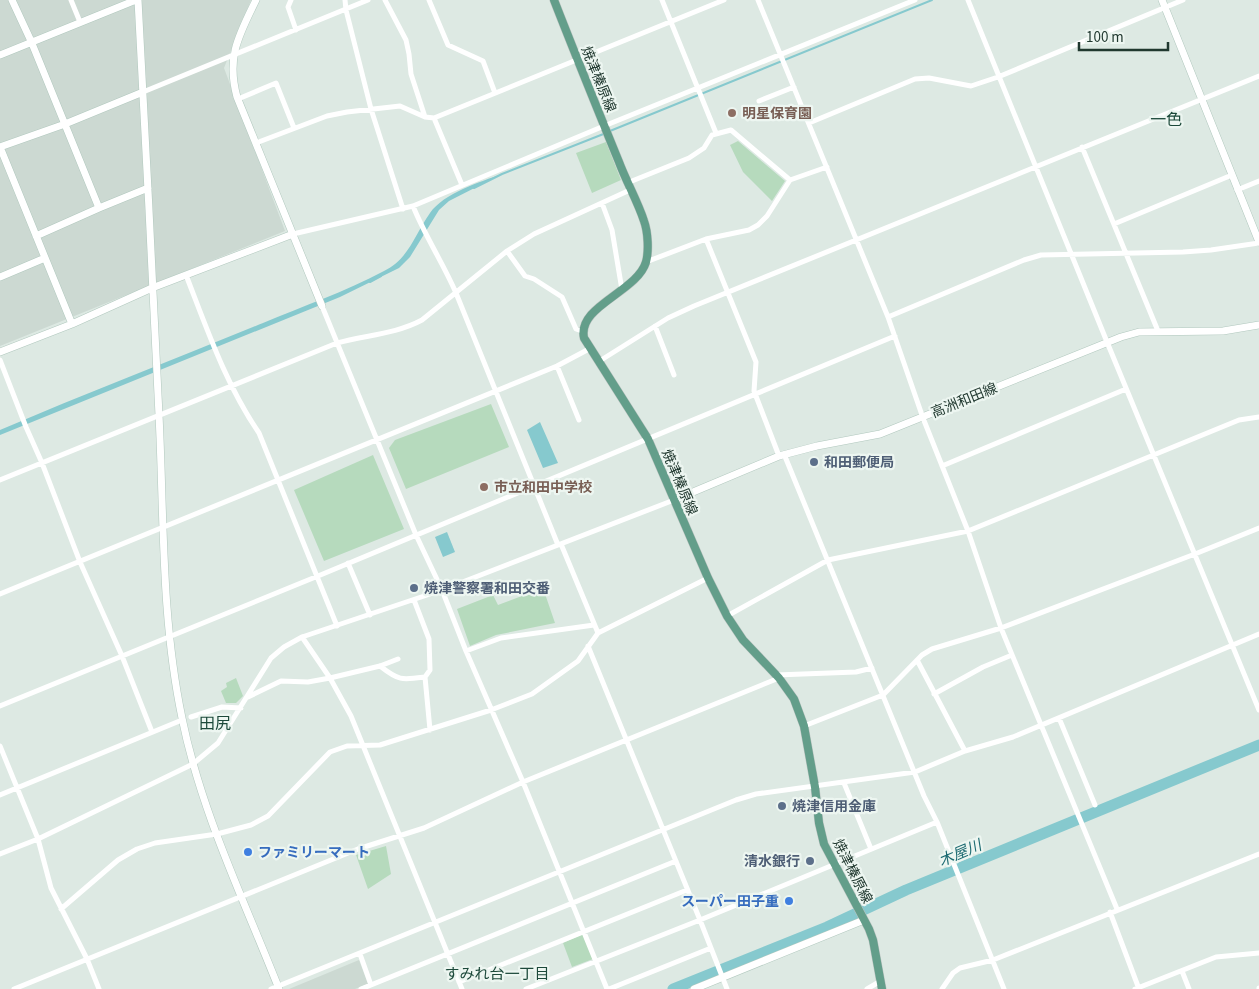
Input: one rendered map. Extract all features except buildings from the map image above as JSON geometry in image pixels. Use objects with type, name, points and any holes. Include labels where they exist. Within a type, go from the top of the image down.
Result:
[{"type":"main road","name":"焼津榛原線","points":[[554,0],[644,221],[647,232],[646,262]]},
{"type":"main road","points":[[582,331],[586,322],[596,310],[633,281],[641,272],[646,262]]},
{"type":"main road","name":"焼津榛原線","points":[[582,331],[589,349],[648,439],[708,578],[727,616],[744,640],[777,676],[794,699],[804,726],[824,844],[863,918],[872,940],[880,986]]},
{"type":"street","points":[[12,0],[99,208]]},
{"type":"street","points":[[71,0],[80,22]]},
{"type":"street","points":[[0,55],[30,41],[137,0],[144,92],[163,528],[170,636],[176,688],[192,764],[276,988],[736,800],[756,794],[915,772],[965,751],[1013,737],[1259,634]]},
{"type":"street","points":[[256,0],[235,46],[233,83],[238,99],[416,535],[442,590],[608,989],[711,948]]},
{"type":"street","points":[[291,0],[288,7],[296,30]]},
{"type":"street","points":[[345,0],[371,109],[403,209]]},
{"type":"street","points":[[72,324],[0,147],[65,124],[368,0]]},
{"type":"street","points":[[385,0],[406,40],[411,74],[425,117]]},
{"type":"street","points":[[429,0],[448,45],[483,61],[495,92]]},
{"type":"street","points":[[662,0],[716,133]]},
{"type":"street","points":[[256,143],[327,116],[371,109],[400,106],[425,117],[434,118],[724,0]]},
{"type":"street","points":[[758,0],[888,316],[923,418],[968,531],[1001,628],[1117,909]]},
{"type":"street","points":[[0,352],[72,324],[152,288],[293,234],[413,206],[604,126],[915,0]]},
{"type":"street","points":[[968,0],[1259,710]]},
{"type":"street","points":[[888,316],[1024,260],[1041,255],[1127,254],[1211,250],[1259,242],[1162,0]]},
{"type":"street","points":[[810,123],[915,79],[929,78],[971,86],[998,77],[1184,0]]},
{"type":"street","points":[[598,362],[655,326],[685,310],[1259,76]]},
{"type":"street","points":[[238,99],[276,83],[294,128]]},
{"type":"street","points":[[760,100],[794,87]]},
{"type":"street","points":[[434,118],[462,185]]},
{"type":"street","points":[[0,480],[337,343],[411,326],[422,320],[507,251],[534,234],[602,203],[629,186],[689,158],[704,148],[712,135],[716,133],[731,130],[790,180]]},
{"type":"street","points":[[1082,147],[1158,331]]},
{"type":"street","points":[[646,262],[706,239],[748,230],[758,225],[767,216],[790,180],[827,167]]},
{"type":"street","points":[[1114,224],[1232,175]]},
{"type":"street","points":[[1237,190],[1259,181]]},
{"type":"street","points":[[36,236],[148,188]]},
{"type":"street","points":[[602,203],[612,230],[622,290]]},
{"type":"street","points":[[413,206],[456,293],[463,315],[598,633]]},
{"type":"street","points":[[706,239],[756,362],[755,394],[828,560],[1004,989]]},
{"type":"street","points":[[507,251],[525,276],[534,279],[562,297],[576,329],[582,331]]},
{"type":"street","points":[[0,277],[45,258]]},
{"type":"street","points":[[186,275],[244,412],[259,433],[337,626]]},
{"type":"street","name":"高洲和田線","points":[[674,500],[782,455],[880,434],[1107,342],[1139,332],[1223,331],[1259,325]]},
{"type":"street","points":[[655,326],[674,375]]},
{"type":"street","points":[[0,706],[895,336]]},
{"type":"street","points":[[0,594],[557,366],[589,349]]},
{"type":"street","points":[[0,360],[80,562],[122,656],[152,732]]},
{"type":"street","points":[[557,366],[579,420]]},
{"type":"street","points":[[942,466],[1126,389]]},
{"type":"street","points":[[727,616],[828,560],[968,531],[1239,420],[1259,417]]},
{"type":"street","points":[[0,854],[38,839],[192,764],[218,743],[248,698],[271,658],[284,647],[302,637],[442,590],[674,500]]},
{"type":"street","points":[[804,726],[883,695],[917,660],[932,649],[1001,628],[1259,528]]},
{"type":"street","points":[[348,563],[370,615]]},
{"type":"street","points":[[61,909],[118,860],[136,849],[155,843],[217,834],[251,825],[268,816],[330,752],[347,746],[380,745],[491,710],[532,694],[578,661],[598,633],[708,578]]},
{"type":"street","points":[[414,600],[429,639],[430,670],[425,677],[430,730]]},
{"type":"street","points":[[466,651],[501,638],[594,624]]},
{"type":"street","points":[[302,637],[330,678],[351,716],[462,989]]},
{"type":"street","points":[[588,646],[718,963],[726,989]]},
{"type":"street","points":[[934,694],[983,667],[1012,655]]},
{"type":"street","points":[[248,698],[281,681],[308,682],[330,678],[380,666],[398,659]]},
{"type":"street","points":[[917,660],[965,751]]},
{"type":"street","points":[[380,666],[395,677],[408,679],[425,677]]},
{"type":"street","points":[[14,989],[358,849],[424,828],[522,782],[777,676],[856,672],[872,668]]},
{"type":"street","points":[[191,718],[222,707],[241,708]]},
{"type":"street","points":[[1060,718],[1094,805]]},
{"type":"street","points":[[0,796],[182,720]]},
{"type":"street","points":[[0,746],[38,839],[51,888],[87,959],[99,989]]},
{"type":"street","points":[[844,783],[872,850]]},
{"type":"street","points":[[526,989],[700,920],[937,822]]},
{"type":"street","points":[[942,989],[953,973],[960,968],[993,960],[1259,854]]},
{"type":"street","points":[[361,989],[676,861]]},
{"type":"street","points":[[459,982],[687,890]]},
{"type":"street","points":[[1110,912],[1137,989],[1216,957],[1259,953]]},
{"type":"street","points":[[694,989],[722,975],[863,918]]},
{"type":"street","points":[[360,954],[371,985]]},
{"type":"street","points":[[1182,971],[1189,989]]},
{"type":"street","points":[[867,989],[880,986]]},
{"type":"shaded area","points":[[0,0],[251,0],[224,68],[285,231],[0,346]]},
{"type":"shaded area","points":[[359,960],[368,984],[355,989],[289,989]]},
{"type":"green space","points":[[738,141],[785,181],[772,201],[743,172],[730,145]]},
{"type":"green space","points":[[606,142],[621,180],[592,193],[576,153]]},
{"type":"green space","points":[[491,404],[509,447],[406,489],[389,448],[395,440]]},
{"type":"green space","points":[[373,455],[404,529],[324,561],[294,490]]},
{"type":"green space","points":[[543,588],[555,623],[496,635],[470,646],[457,609],[493,595],[498,605]]},
{"type":"green space","points":[[236,678],[243,696],[236,703],[226,703],[221,691],[227,687],[226,683]]},
{"type":"green space","points":[[386,846],[391,874],[368,889],[356,855]]},
{"type":"green space","points":[[583,934],[593,959],[572,967],[563,943]]},
{"type":"water","points":[[502,174],[449,201],[439,210],[410,257],[399,268],[340,297],[0,435],[0,430],[369,279],[400,260],[436,206],[463,189]]},
{"type":"water","points":[[540,422],[558,463],[543,468],[527,430]]},
{"type":"water","points":[[447,532],[455,552],[443,557],[435,537]]},
{"type":"waterway","points":[[610,131],[932,0]]},
{"type":"waterway","points":[[474,188],[502,174],[606,133]]},
{"type":"waterway","points":[[370,282],[381,276]]},
{"type":"waterway","name":"木屋川","points":[[673,989],[827,927],[906,890],[1259,745]]},
{"type":"place","name":"明星保育園","points":[[732,113]]},
{"type":"place","name":"和田郵便局","points":[[814,462]]},
{"type":"place","name":"市立和田中学校","points":[[484,487]]},
{"type":"place","name":"焼津警察署和田交番","points":[[414,588]]},
{"type":"place","name":"焼津信用金庫","points":[[782,806]]},
{"type":"place","name":"ファミリーマート","points":[[248,852]]},
{"type":"place","name":"清水銀行","points":[[810,861]]},
{"type":"place","name":"スーパー田子重","points":[[789,901]]},
{"type":"district","name":"一色","points":[[1166,119]]},
{"type":"district","name":"田尻","points":[[215,723]]},
{"type":"district","name":"すみれ台一丁目","points":[[497,974]]}]
